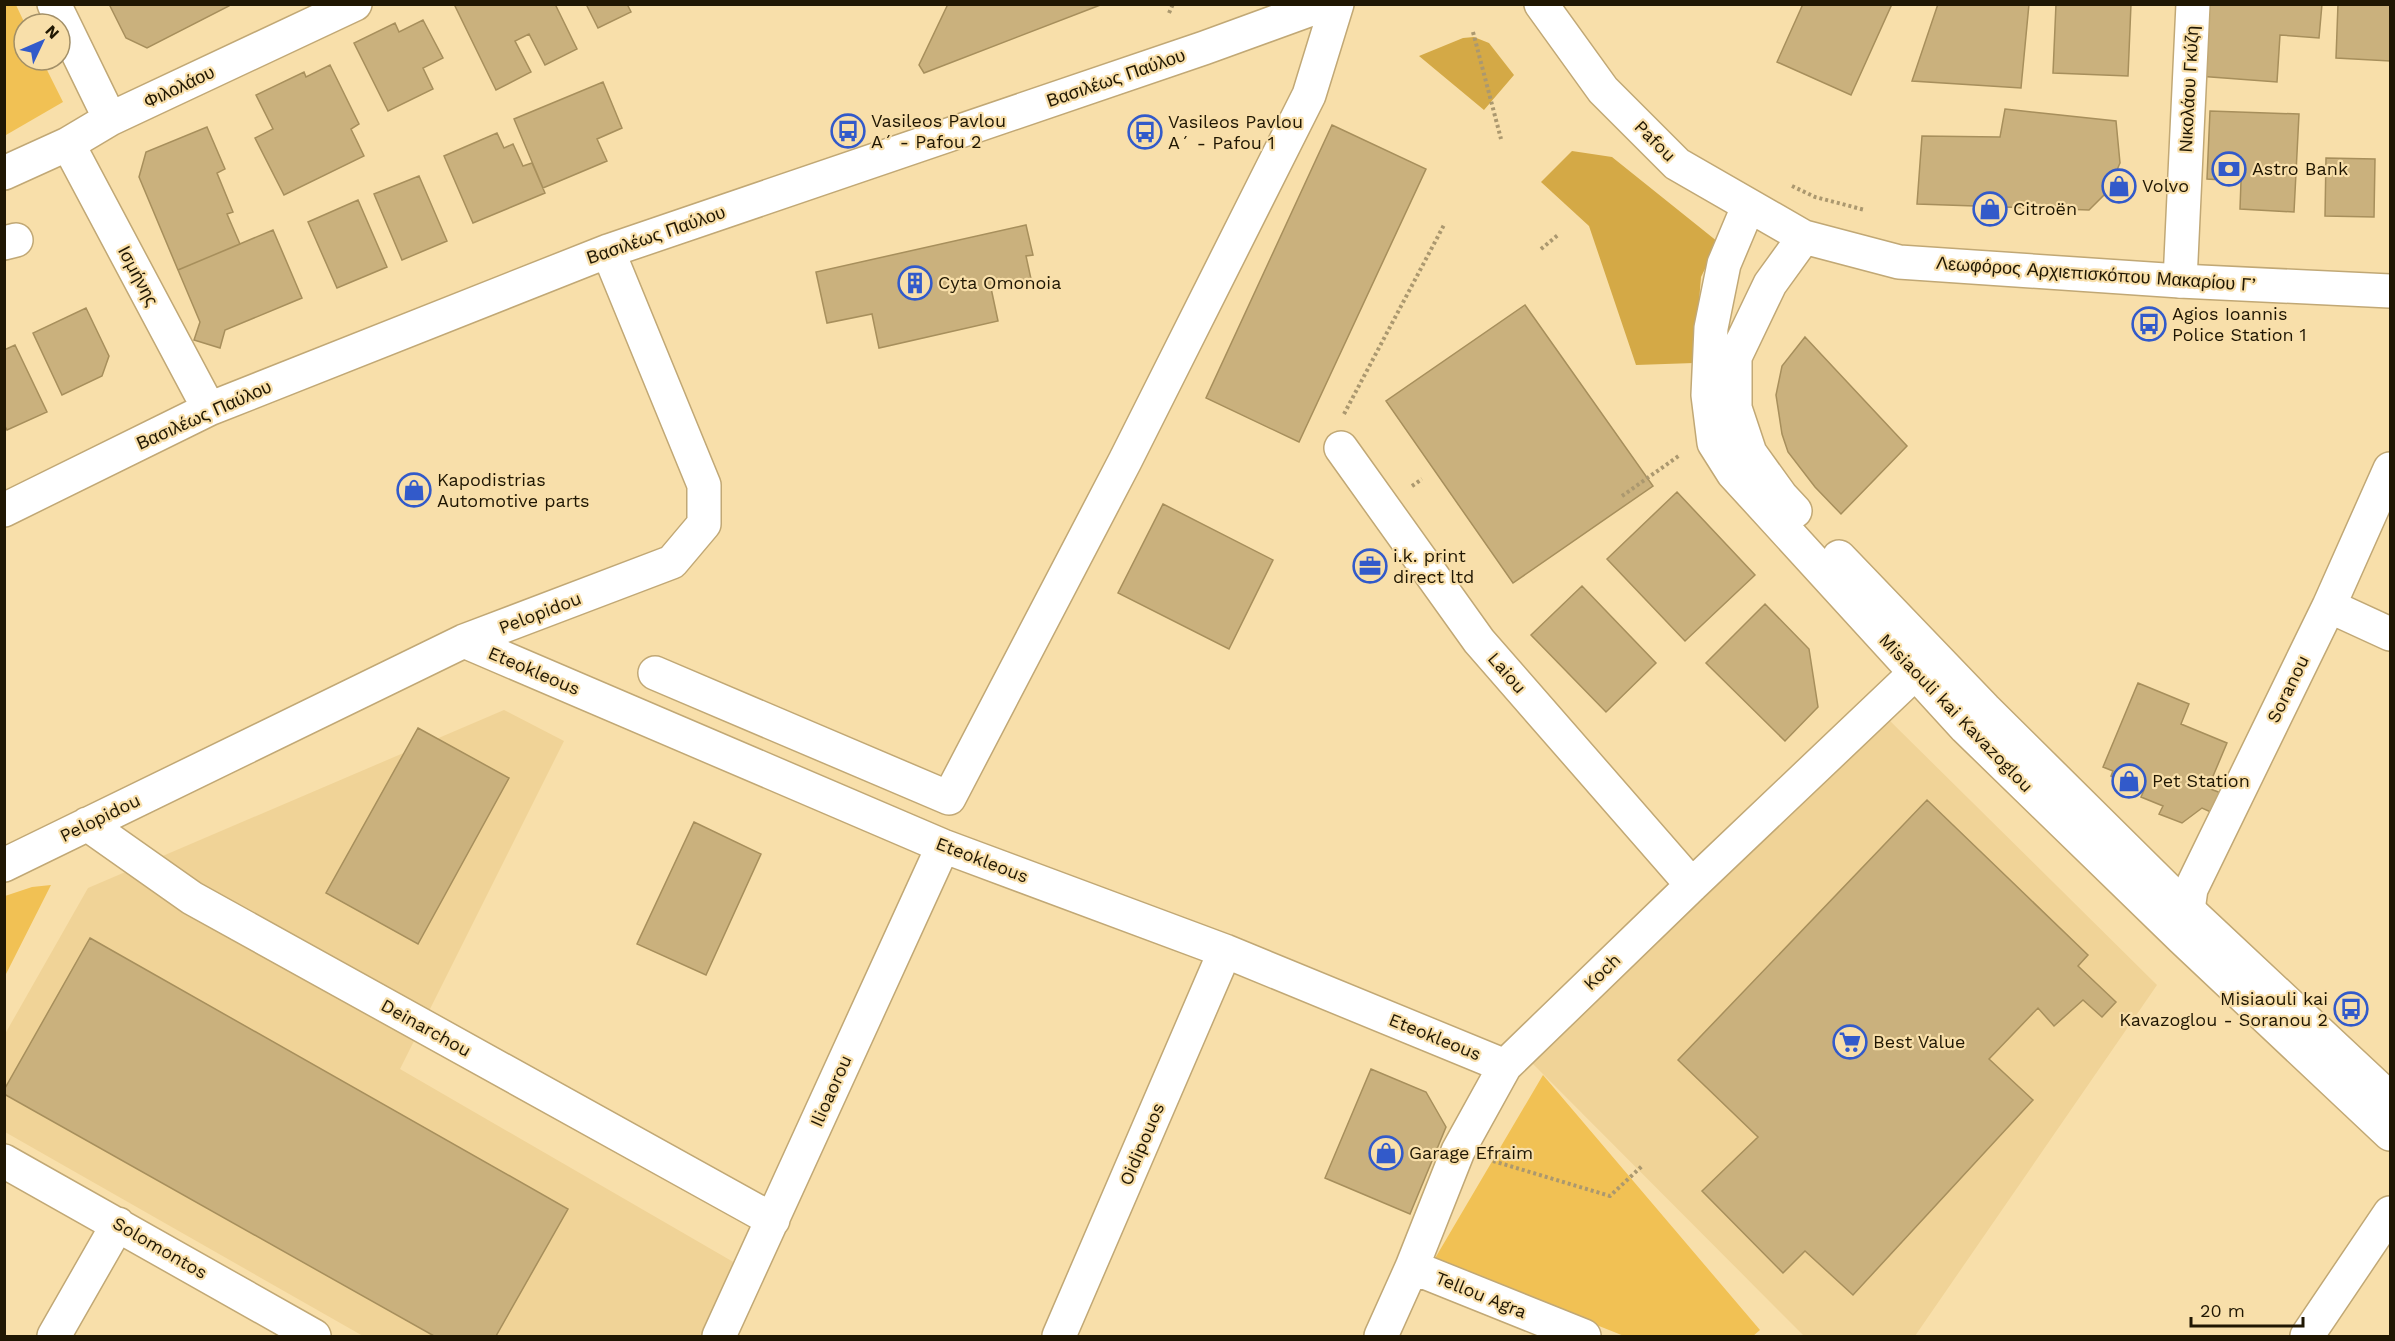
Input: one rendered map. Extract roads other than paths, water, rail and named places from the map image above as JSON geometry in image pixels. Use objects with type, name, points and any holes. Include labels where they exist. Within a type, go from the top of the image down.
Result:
[{"type":"street","points":[[54,4],[110,119]]},
{"type":"street","name":"Φιλολάου","points":[[4,173],[68,144],[110,119],[355,4]]},
{"type":"street","name":"Βασιλέως Παύλου","points":[[4,510],[209,409],[608,251],[1192,52],[1325,4]]},
{"type":"street","points":[[655,674],[949,798],[1131,451],[1310,95],[1337,4]]},
{"type":"street","name":"Pafou","points":[[1541,4],[1603,90],[1677,164],[1748,207],[1804,237]]},
{"type":"street","name":"Νικολάου Γκύζη","points":[[2180,281],[2193,4]]},
{"type":"street","name":"Ισμήνης","points":[[68,144],[209,409]]},
{"type":"street","name":"Misiaouli kai Kavazoglou","points":[[1748,207],[1724,264],[1711,327],[1708,395],[1714,443],[1733,473],[1966,728],[2175,931],[2391,1134]]},
{"type":"street","name":"Misiaouli kai Kavazoglou","points":[[1804,237],[1770,284],[1735,357],[1735,408],[1750,453],[1780,496],[1985,709],[2188,910],[2391,1099]]},
{"type":"street","name":"Λεωφόρος Αρχιεπισκόπου Μακαρίου Γ’","points":[[1804,237],[1899,262],[2180,281],[2391,291]]},
{"type":"street","name":"Pelopidou","points":[[4,865],[464,641],[672,562],[704,524],[704,485],[608,251]]},
{"type":"street","name":"Laiou","points":[[1341,447],[1479,641],[1692,885]]},
{"type":"street","name":"Soranou","points":[[2188,910],[2191,888],[2328,606],[2391,468]]},
{"type":"street","points":[[2328,606],[2391,634]]},
{"type":"street","name":"Eteokleous","points":[[464,641],[943,846],[1225,951],[1505,1066]]},
{"type":"street","name":"Koch","points":[[1381,1336],[1412,1267],[1458,1151],[1505,1066],[1916,673]]},
{"type":"street","name":"Deinarchou","points":[[87,824],[192,898],[773,1221]]},
{"type":"street","name":"Ilioaorou","points":[[719,1336],[943,846]]},
{"type":"street","name":"Oidipouos","points":[[1059,1336],[1225,951]]},
{"type":"street","name":"Solomontos","points":[[4,1161],[314,1336]]},
{"type":"street","points":[[2307,1336],[2391,1213]]},
{"type":"street","points":[[54,1336],[118,1224]]},
{"type":"street","name":"Tellou Agra","points":[[1412,1267],[1584,1336]]},
{"type":"place","name":"Vasileos Pavlou A´ - Pafou 2","points":[[848,131]]},
{"type":"place","name":"Vasileos Pavlou A´ - Pafou 1","points":[[1145,132]]},
{"type":"place","name":"Astro Bank","points":[[2229,169]]},
{"type":"place","name":"Volvo","points":[[2119,186]]},
{"type":"place","name":"Citroën","points":[[1990,209]]},
{"type":"place","name":"Cyta Omonoia","points":[[915,283]]},
{"type":"place","name":"Agios Ioannis Police Station 1","points":[[2149,324]]},
{"type":"place","name":"Kapodistrias Automotive parts","points":[[414,490]]},
{"type":"place","name":"i.k. print direct ltd","points":[[1370,566]]},
{"type":"place","name":"Pet Station","points":[[2129,781]]},
{"type":"place","name":"Misiaouli kai Kavazoglou - Soranou 2","points":[[2351,1009]]},
{"type":"place","name":"Best Value","points":[[1850,1042]]},
{"type":"place","name":"Garage Efraim","points":[[1386,1153]]}]
